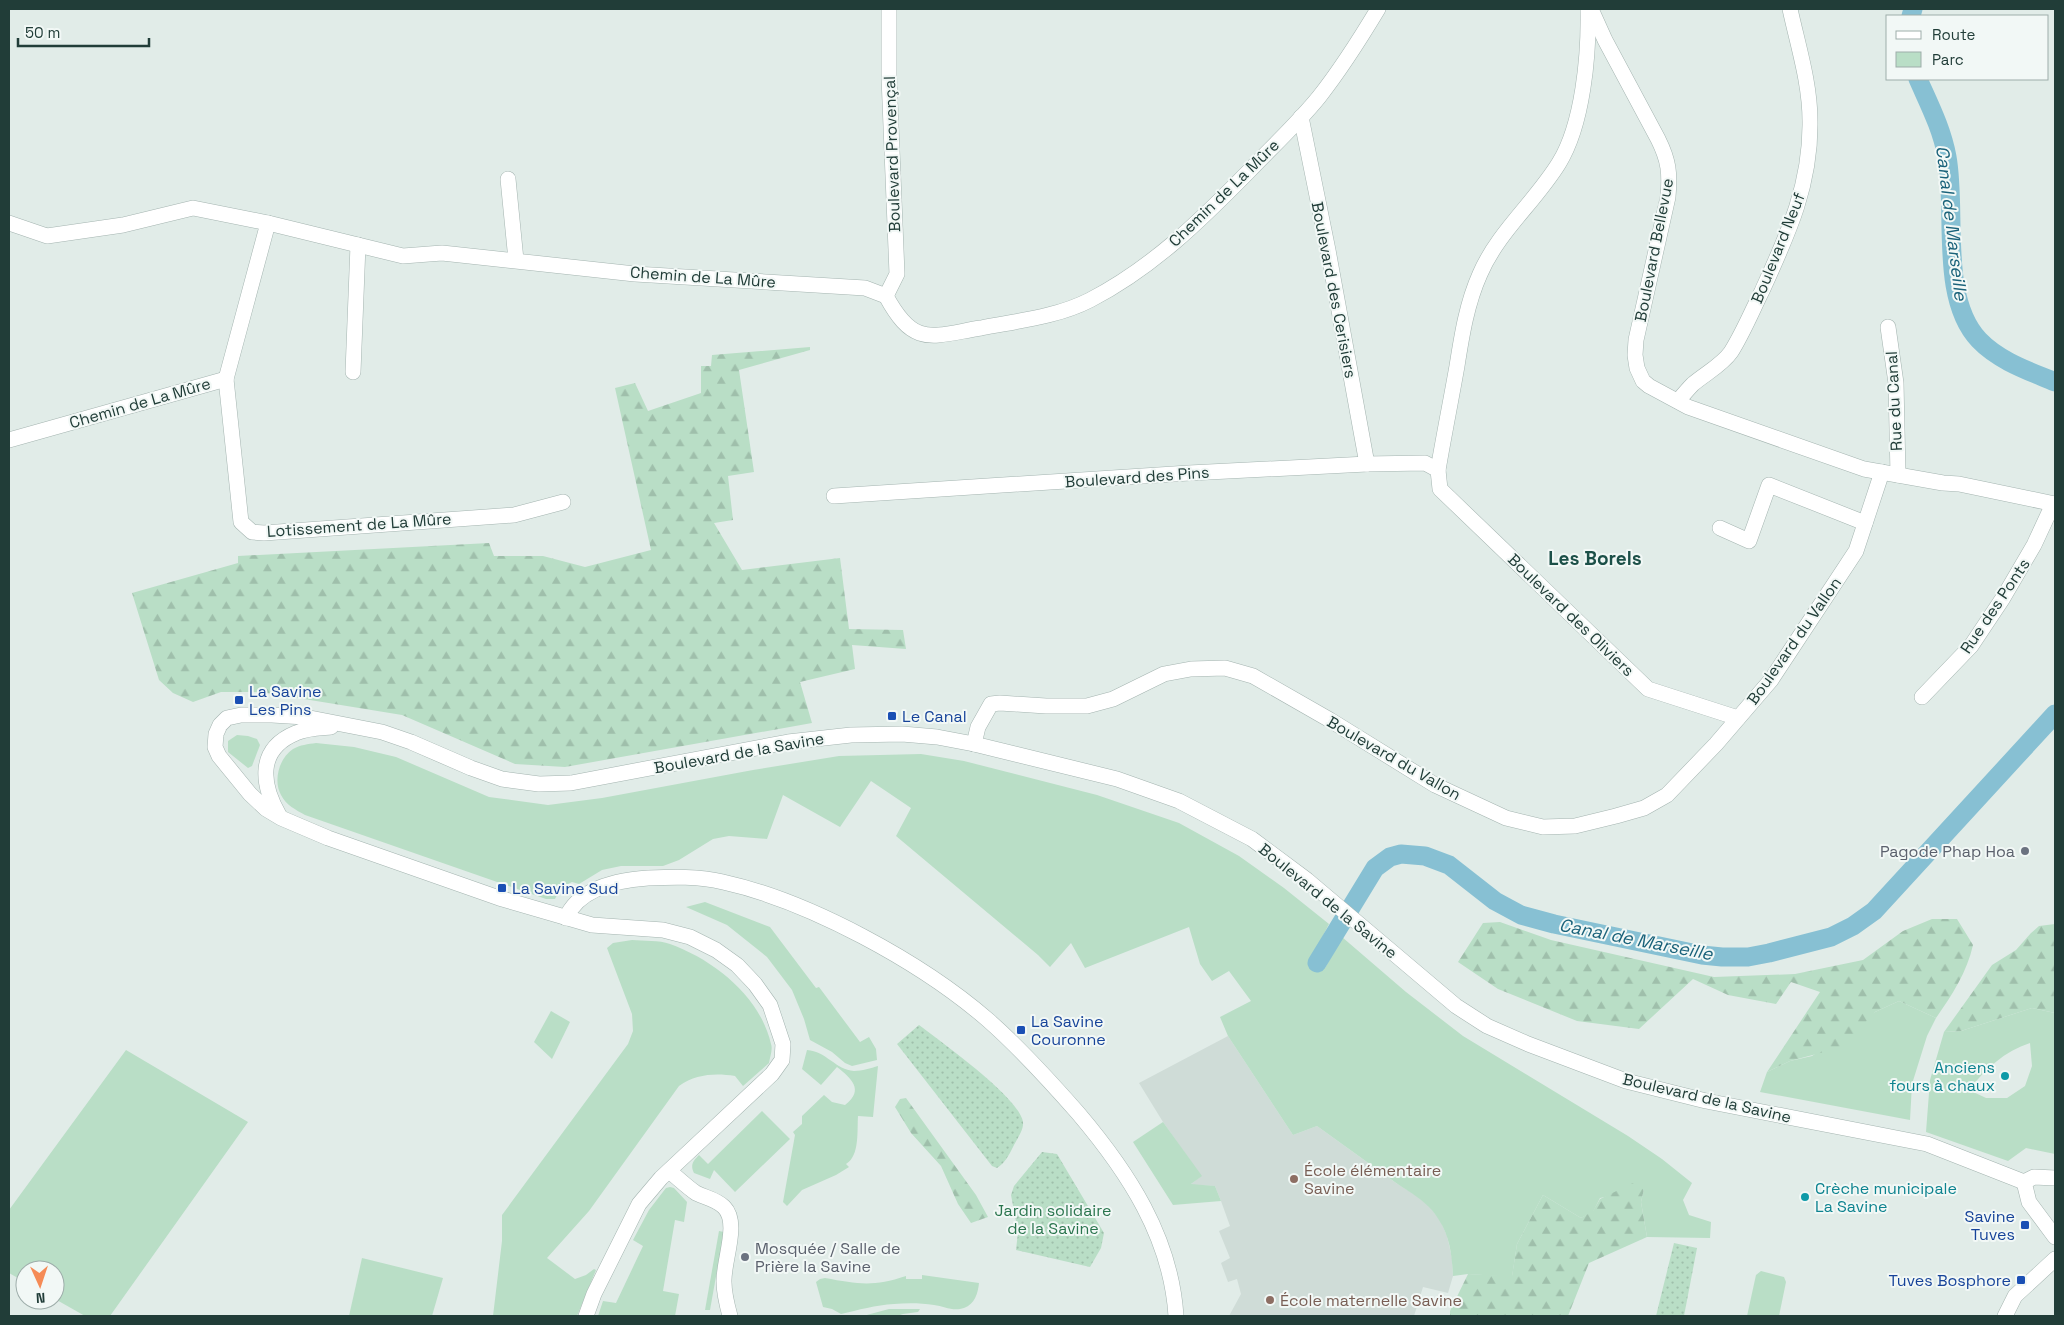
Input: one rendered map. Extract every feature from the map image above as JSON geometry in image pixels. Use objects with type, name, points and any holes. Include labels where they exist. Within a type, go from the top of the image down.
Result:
[{"type":"street","name":"Boulevard Provençal","points":[[886,296],[897,274],[889,77],[889,9]]},
{"type":"street","name":"Chemin de La Mûre","points":[[9,440],[226,379],[268,223],[403,256],[442,253],[635,274],[866,288],[886,296],[895,312],[913,332],[930,336],[1023,320],[1066,310],[1082,303],[1152,262],[1212,210],[1319,98],[1360,39],[1378,9]]},
{"type":"street","name":"Boulevard Bellevue","points":[[1589,9],[1666,155],[1670,174],[1668,197],[1636,340],[1635,355],[1637,368],[1643,380],[1649,386],[1678,401]]},
{"type":"street","points":[[1438,470],[1466,313],[1480,273],[1504,233],[1558,164],[1572,137],[1580,99],[1589,37],[1589,9]]},
{"type":"street","name":"Boulevard Neuf","points":[[1678,401],[1692,385],[1730,353],[1785,240],[1803,192],[1809,151],[1809,95],[1790,9]]},
{"type":"street","name":"Boulevard des Cerisiers","points":[[1301,117],[1328,250],[1367,464]]},
{"type":"street","points":[[508,179],[516,260]]},
{"type":"street","points":[[9,223],[47,236],[123,225],[193,208],[268,223]]},
{"type":"street","points":[[354,372],[358,245]]},
{"type":"street","name":"Rue du Canal","points":[[1888,327],[1896,383],[1898,475]]},
{"type":"street","name":"Lotissement de La Mûre","points":[[226,379],[241,522],[252,532],[264,533],[514,515],[563,502]]},
{"type":"street","points":[[1678,401],[1688,407],[1864,469],[1943,483],[1960,484],[2054,504]]},
{"type":"street","name":"Boulevard des Pins","points":[[834,496],[1189,473],[1367,464],[1425,463],[1438,470]]},
{"type":"street","name":"Boulevard des Oliviers","points":[[1438,470],[1440,490],[1648,689],[1738,718]]},
{"type":"street","name":"Boulevard du Vallon","points":[[974,744],[978,726],[991,704],[1000,702],[1046,706],[1087,706],[1112,699],[1164,674],[1191,669],[1225,668],[1253,676],[1330,720],[1435,785],[1506,818],[1543,827],[1575,826],[1644,808],[1667,795],[1738,718],[1770,680],[1824,602],[1856,551],[1882,472]]},
{"type":"street","points":[[1720,528],[1749,541],[1769,485],[1866,523]]},
{"type":"street","name":"Rue des Ponts","points":[[1922,697],[1971,646],[2003,598],[2034,545],[2054,504]]},
{"type":"street","name":"Boulevard de la Savine","points":[[281,818],[266,809],[250,794],[219,756],[215,747],[216,734],[220,725],[228,718],[241,715],[305,717],[382,732],[502,779],[539,784],[571,783],[788,742],[851,735],[902,734],[937,737],[974,744],[1117,779],[1179,800],[1211,816],[1252,840],[1307,880],[1456,1006],[1487,1026],[1528,1044],[1626,1081],[1706,1101],[1927,1144],[2024,1182]]},
{"type":"street","name":"Boulevard de la Savine","points":[[281,818],[271,801],[266,787],[264,772],[274,748],[301,731],[348,725]]},
{"type":"street","points":[[281,818],[328,838],[490,895],[566,918],[592,925],[663,930],[690,937],[716,950],[737,965],[755,984],[770,1005],[783,1044],[782,1060],[772,1074],[661,1178],[639,1204],[594,1294],[586,1316]]},
{"type":"street","points":[[566,918],[570,909],[579,899],[602,887],[630,879],[674,877],[722,881],[775,898],[845,927],[925,973],[986,1018],[1014,1043],[1042,1072],[1105,1146],[1141,1199],[1152,1223],[1171,1276],[1176,1316]]},
{"type":"street","points":[[669,1171],[698,1194],[719,1203],[725,1208],[730,1218],[731,1231],[724,1270],[724,1284],[730,1316]]},
{"type":"street","points":[[2055,1178],[2034,1177],[2024,1182],[2029,1202],[2055,1236]]},
{"type":"street","points":[[2005,1316],[2015,1296],[2055,1259]]},
{"type":"shaded area","name":"École élémentaire Savine","points":[[1228,1036],[1293,1135],[1317,1126],[1430,1207],[1440,1220],[1447,1236],[1452,1258],[1453,1276],[1448,1293],[1423,1287],[1414,1316],[1229,1316],[1241,1294],[1237,1279],[1228,1282],[1221,1263],[1230,1258],[1219,1231],[1230,1226],[1221,1201],[1215,1186],[1190,1185],[1201,1176],[1163,1122],[1139,1083]]},
{"type":"green space","points":[[810,347],[810,350],[739,370],[754,472],[728,476],[733,520],[714,523],[742,570],[840,558],[849,629],[903,630],[906,649],[852,645],[855,669],[800,682],[812,723],[565,767],[515,764],[402,715],[261,692],[221,692],[193,702],[173,693],[159,680],[132,593],[238,563],[238,556],[489,543],[494,556],[543,556],[585,567],[651,550],[615,388],[635,383],[648,411],[701,393],[701,366],[711,366],[712,355]]},
{"type":"green space","points":[[237,735],[257,739],[260,745],[252,766],[248,768],[228,752],[228,741]]},
{"type":"green space","points":[[316,743],[354,747],[396,757],[489,797],[548,805],[602,798],[839,756],[921,754],[964,761],[1097,795],[1179,823],[1239,856],[1284,888],[1329,924],[1311,959],[1325,968],[1342,937],[1406,992],[1463,1036],[1628,1136],[1662,1159],[1692,1183],[1683,1200],[1689,1215],[1711,1222],[1710,1238],[1647,1237],[1641,1202],[1644,1189],[1600,1198],[1593,1212],[1581,1218],[1543,1195],[1517,1244],[1512,1277],[1468,1274],[1453,1276],[1451,1254],[1446,1233],[1435,1213],[1424,1202],[1317,1126],[1293,1135],[1228,1036],[1220,1017],[1251,1001],[1229,971],[1212,981],[1200,964],[1189,927],[1085,968],[1071,943],[1050,967],[896,836],[911,808],[871,781],[840,827],[783,795],[767,839],[729,836],[713,839],[679,860],[663,866],[621,866],[602,870],[579,884],[572,882],[556,890],[557,895],[555,899],[546,899],[305,815],[295,809],[281,795],[278,783],[279,770],[284,758],[293,749]]},
{"type":"green space","points":[[705,902],[770,927],[816,988],[819,987],[860,1042],[869,1037],[876,1049],[877,1060],[852,1066],[810,1040],[792,990],[767,957],[727,925],[686,907]]},
{"type":"green space","points":[[1932,919],[1957,919],[1973,945],[1963,974],[1936,1018],[1899,1001],[1875,1012],[1843,1047],[1790,1061],[1767,1072],[1820,992],[1791,982],[1776,1004],[1728,995],[1693,979],[1639,1029],[1577,1021],[1498,989],[1458,962],[1483,923],[1500,922],[1551,940],[1714,977],[1795,974],[1863,960],[1903,931]]},
{"type":"green space","points":[[2055,924],[2055,1013],[2032,1008],[1961,1031],[1944,1032],[1992,965],[2016,950],[2039,926]]},
{"type":"green space","points":[[632,940],[666,943],[687,951],[718,970],[733,982],[757,1010],[765,1027],[772,1046],[769,1063],[743,1086],[735,1076],[706,1075],[692,1079],[679,1086],[589,1211],[547,1258],[575,1279],[586,1275],[594,1269],[596,1270],[577,1316],[493,1316],[502,1241],[502,1215],[628,1044],[633,1031],[632,1014],[607,948],[613,943]]},
{"type":"green space","points":[[1899,1001],[1936,1018],[1927,1036],[1912,1084],[1910,1120],[1760,1092],[1767,1072],[1790,1061],[1812,1056],[1875,1012]]},
{"type":"green space","points":[[2032,1008],[2055,1013],[2055,1154],[2026,1148],[2008,1161],[1926,1132],[1930,1080],[1944,1032],[1961,1031]],"holes":[[[2030,1043],[2032,1066],[2025,1086],[2007,1098],[1986,1098],[1969,1090],[1996,1062],[2012,1051]]]},
{"type":"green space","points":[[551,1011],[570,1022],[552,1059],[534,1042]]},
{"type":"green space","name":"Jardin solidaire de la Savine","points":[[919,1025],[978,1070],[1018,1111],[1023,1122],[1021,1132],[1006,1159],[997,1168],[992,1166],[897,1044]]},
{"type":"green space","points":[[126,1050],[248,1122],[110,1316],[85,1316],[65,1305],[65,1260],[15,1260],[15,1276],[9,1273],[9,1210]]},
{"type":"green space","points":[[807,1050],[814,1051],[848,1070],[854,1071],[878,1066],[873,1117],[858,1116],[856,1149],[854,1155],[846,1164],[849,1167],[802,1190],[787,1206],[783,1202],[795,1135],[793,1132],[802,1124],[802,1116],[824,1095],[832,1102],[845,1105],[851,1100],[855,1089],[854,1084],[847,1075],[837,1067],[821,1085],[802,1069]]},
{"type":"green space","points":[[906,1098],[976,1195],[988,1217],[971,1223],[958,1204],[941,1166],[911,1133],[895,1107],[900,1099]]},
{"type":"green space","points":[[762,1111],[790,1139],[735,1192],[714,1170],[710,1179],[694,1173],[693,1163],[699,1155],[708,1164]]},
{"type":"green space","points":[[1163,1122],[1202,1176],[1191,1184],[1215,1186],[1221,1201],[1173,1205],[1133,1142]]},
{"type":"green space","name":"Jardin solidaire de la Savine","points":[[1042,1152],[1057,1154],[1104,1233],[1101,1248],[1090,1267],[1016,1250],[1018,1232],[1011,1195],[1014,1186]]},
{"type":"green space","points":[[1635,1182],[1644,1189],[1641,1202],[1647,1237],[1589,1263],[1568,1316],[1450,1316],[1450,1311],[1468,1274],[1512,1276],[1517,1244],[1543,1195],[1581,1218],[1593,1211],[1600,1199]]},
{"type":"green space","points":[[666,1188],[674,1188],[687,1202],[684,1222],[675,1220],[663,1291],[679,1294],[675,1316],[598,1316],[603,1301],[616,1303],[643,1246],[633,1240],[649,1210]]},
{"type":"green space","points":[[719,1231],[724,1232],[710,1310],[705,1310]]},
{"type":"green space","points":[[1674,1243],[1697,1248],[1684,1316],[1656,1316]]},
{"type":"green space","points":[[362,1258],[443,1278],[432,1316],[349,1316]]},
{"type":"green space","points":[[1761,1271],[1784,1277],[1786,1282],[1779,1316],[1747,1316],[1756,1275]]},
{"type":"green space","points":[[922,1275],[979,1283],[977,1294],[971,1304],[960,1309],[929,1304],[904,1303],[881,1305],[841,1314],[823,1307],[816,1282],[825,1278],[856,1283],[875,1283],[906,1276],[906,1279],[922,1279]]},
{"type":"green space","points":[[889,1309],[920,1309],[918,1312],[897,1316],[863,1316]]},
{"type":"waterway","name":"Canal de Marseille","points":[[1911,15],[1913,9]]},
{"type":"waterway","name":"Canal de Marseille","points":[[1918,80],[1939,127],[1945,147],[1950,179],[1954,278],[1959,301],[1967,322],[1979,340],[1996,354],[2015,365],[2055,382]]},
{"type":"waterway","name":"Canal de Marseille","points":[[1317,963],[1375,868],[1390,857],[1401,854],[1425,856],[1449,865],[1495,901],[1521,915],[1554,924],[1702,955],[1748,957],[1831,937],[1853,926],[1874,911],[2055,714]]},
{"type":"place","name":"La Savine Les Pins","points":[[239,700]]},
{"type":"place","name":"Le Canal","points":[[892,716]]},
{"type":"place","name":"Pagode Phap Hoa","points":[[2025,851]]},
{"type":"place","name":"La Savine Sud","points":[[502,888]]},
{"type":"place","name":"La Savine Couronne","points":[[1021,1030]]},
{"type":"place","name":"Anciens fours à chaux","points":[[2005,1076]]},
{"type":"place","name":"École élémentaire Savine","points":[[1294,1179]]},
{"type":"place","name":"Crèche municipale La Savine","points":[[1805,1197]]},
{"type":"place","name":"Savine Tuves","points":[[2025,1225]]},
{"type":"place","name":"Mosquée / Salle de Prière la Savine","points":[[745,1257]]},
{"type":"place","name":"Tuves Bosphore","points":[[2021,1280]]},
{"type":"place","name":"École maternelle Savine","points":[[1270,1300]]},
{"type":"district","name":"Les Borels","points":[[1595,558]]}]
